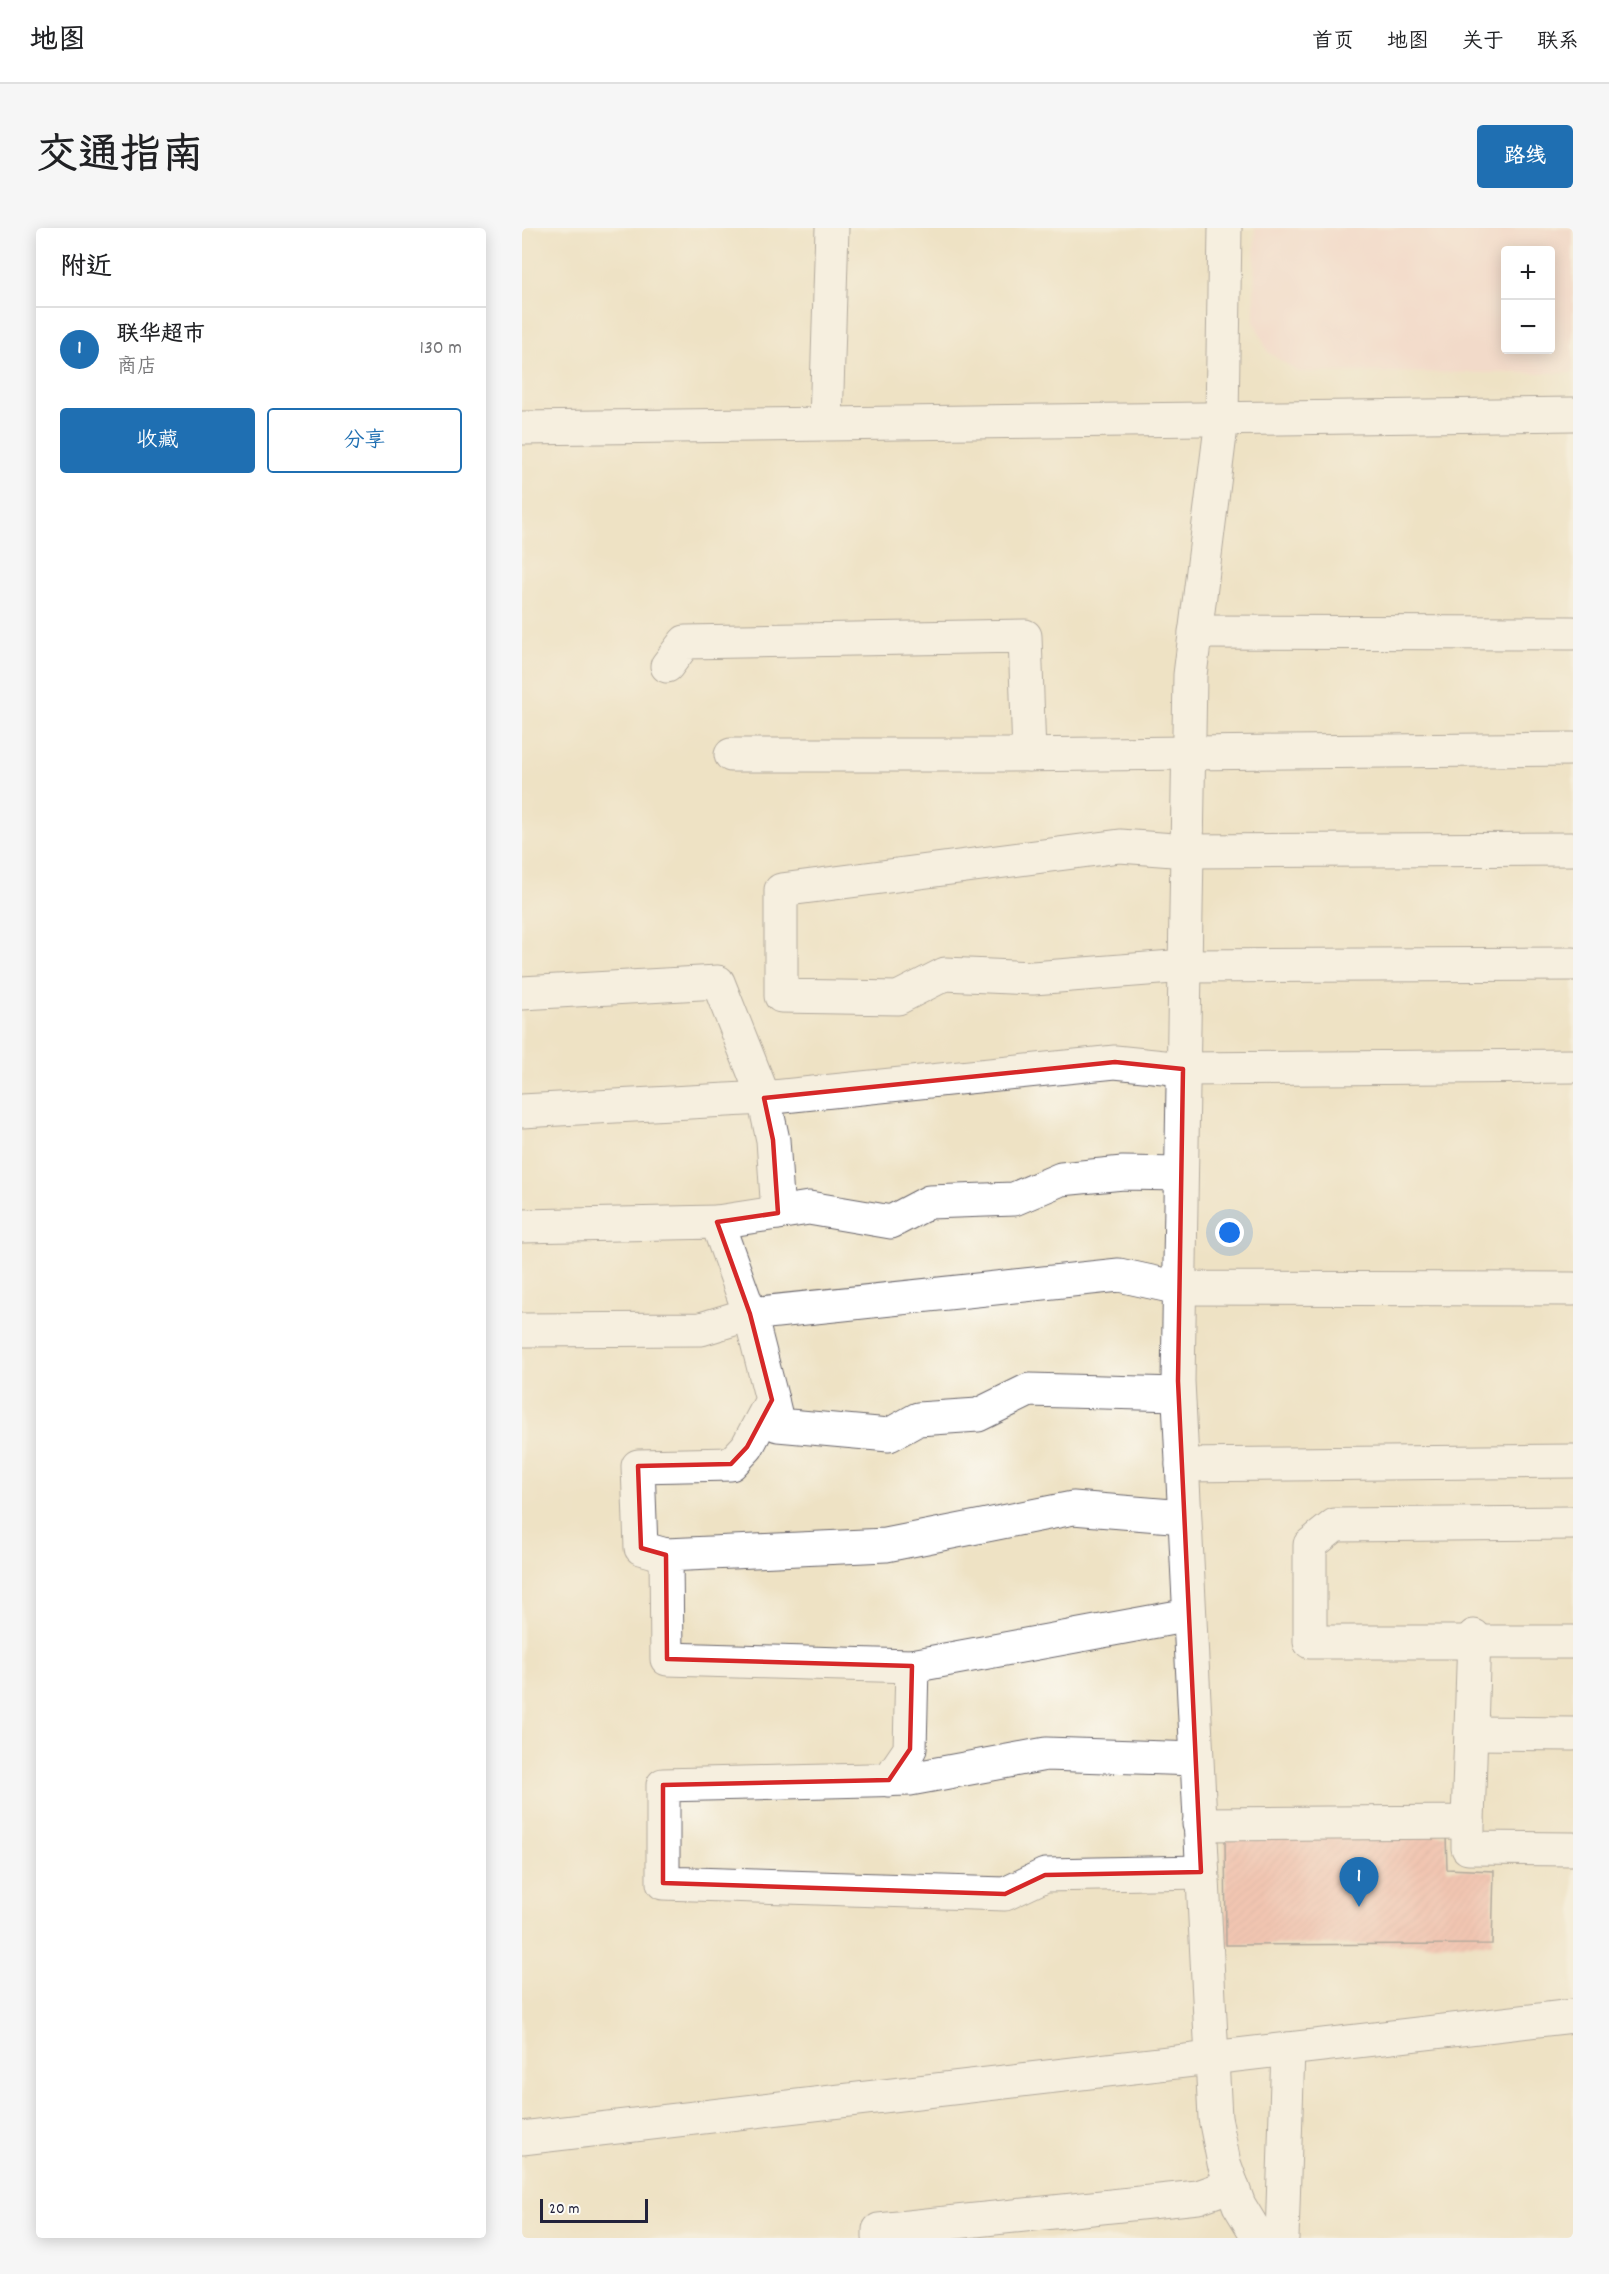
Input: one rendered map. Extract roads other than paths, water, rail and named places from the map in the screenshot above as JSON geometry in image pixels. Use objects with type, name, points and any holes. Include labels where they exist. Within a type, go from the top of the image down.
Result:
[{"type":"street","points":[[826,423],[832,228]]},
{"type":"street","points":[[1225,228],[1222,419],[1190,675],[1178,1394],[1210,2058],[1215,2118],[1224,2163],[1239,2205],[1259,2238]]},
{"type":"street","points":[[522,428],[1573,414]]},
{"type":"street","points":[[1195,632],[1573,633]]},
{"type":"street","points":[[667,666],[685,642],[1025,636],[1029,755]]},
{"type":"street","points":[[731,755],[1029,755],[1573,749]]},
{"type":"street","points":[[1573,849],[1187,851],[1120,846],[781,890],[781,996],[897,998],[945,974],[1033,978],[1185,966],[1573,964]]},
{"type":"street","points":[[522,993],[718,982],[764,1098],[773,1140],[778,1213]]},
{"type":"street","points":[[522,1111],[764,1098],[1115,1062],[1183,1069],[1573,1066]]},
{"type":"street","points":[[522,1226],[717,1222],[809,1208],[891,1222],[929,1202],[1014,1199],[1061,1179],[1123,1173],[1181,1174]]},
{"type":"street","points":[[717,1222],[750,1314],[778,1425],[889,1434],[918,1419],[978,1415],[1029,1390],[1178,1394]]},
{"type":"street","points":[[522,1330],[701,1329],[750,1314],[1119,1275],[1179,1288],[1573,1289]]},
{"type":"street","points":[[772,1400],[747,1447],[731,1464],[638,1466],[641,1548],[666,1555],[886,1545],[1072,1509],[1184,1517]]},
{"type":"street","points":[[1182,1465],[1573,1461]]},
{"type":"street","points":[[1573,1523],[1335,1525],[1310,1545],[1310,1642],[1474,1639],[1573,1642]]},
{"type":"street","points":[[666,1555],[667,1659],[912,1666],[1189,1615]]},
{"type":"street","points":[[1474,1639],[1468,1848],[1573,1849]]},
{"type":"street","points":[[889,1780],[910,1749],[912,1666]]},
{"type":"street","points":[[1471,1733],[1573,1734]]},
{"type":"street","points":[[1196,1759],[1046,1754],[910,1779],[663,1785],[663,1883],[1005,1894],[1045,1875],[1201,1872]]},
{"type":"street","points":[[1199,1824],[1468,1822]]},
{"type":"street","points":[[522,2138],[1573,2016]]},
{"type":"street","points":[[1282,2238],[1288,2049]]},
{"type":"street","points":[[879,2238],[879,2230],[1198,2197],[1232,2185]]},
{"type":"place","name":"联华超市","points":[[1359,1907]]}]
